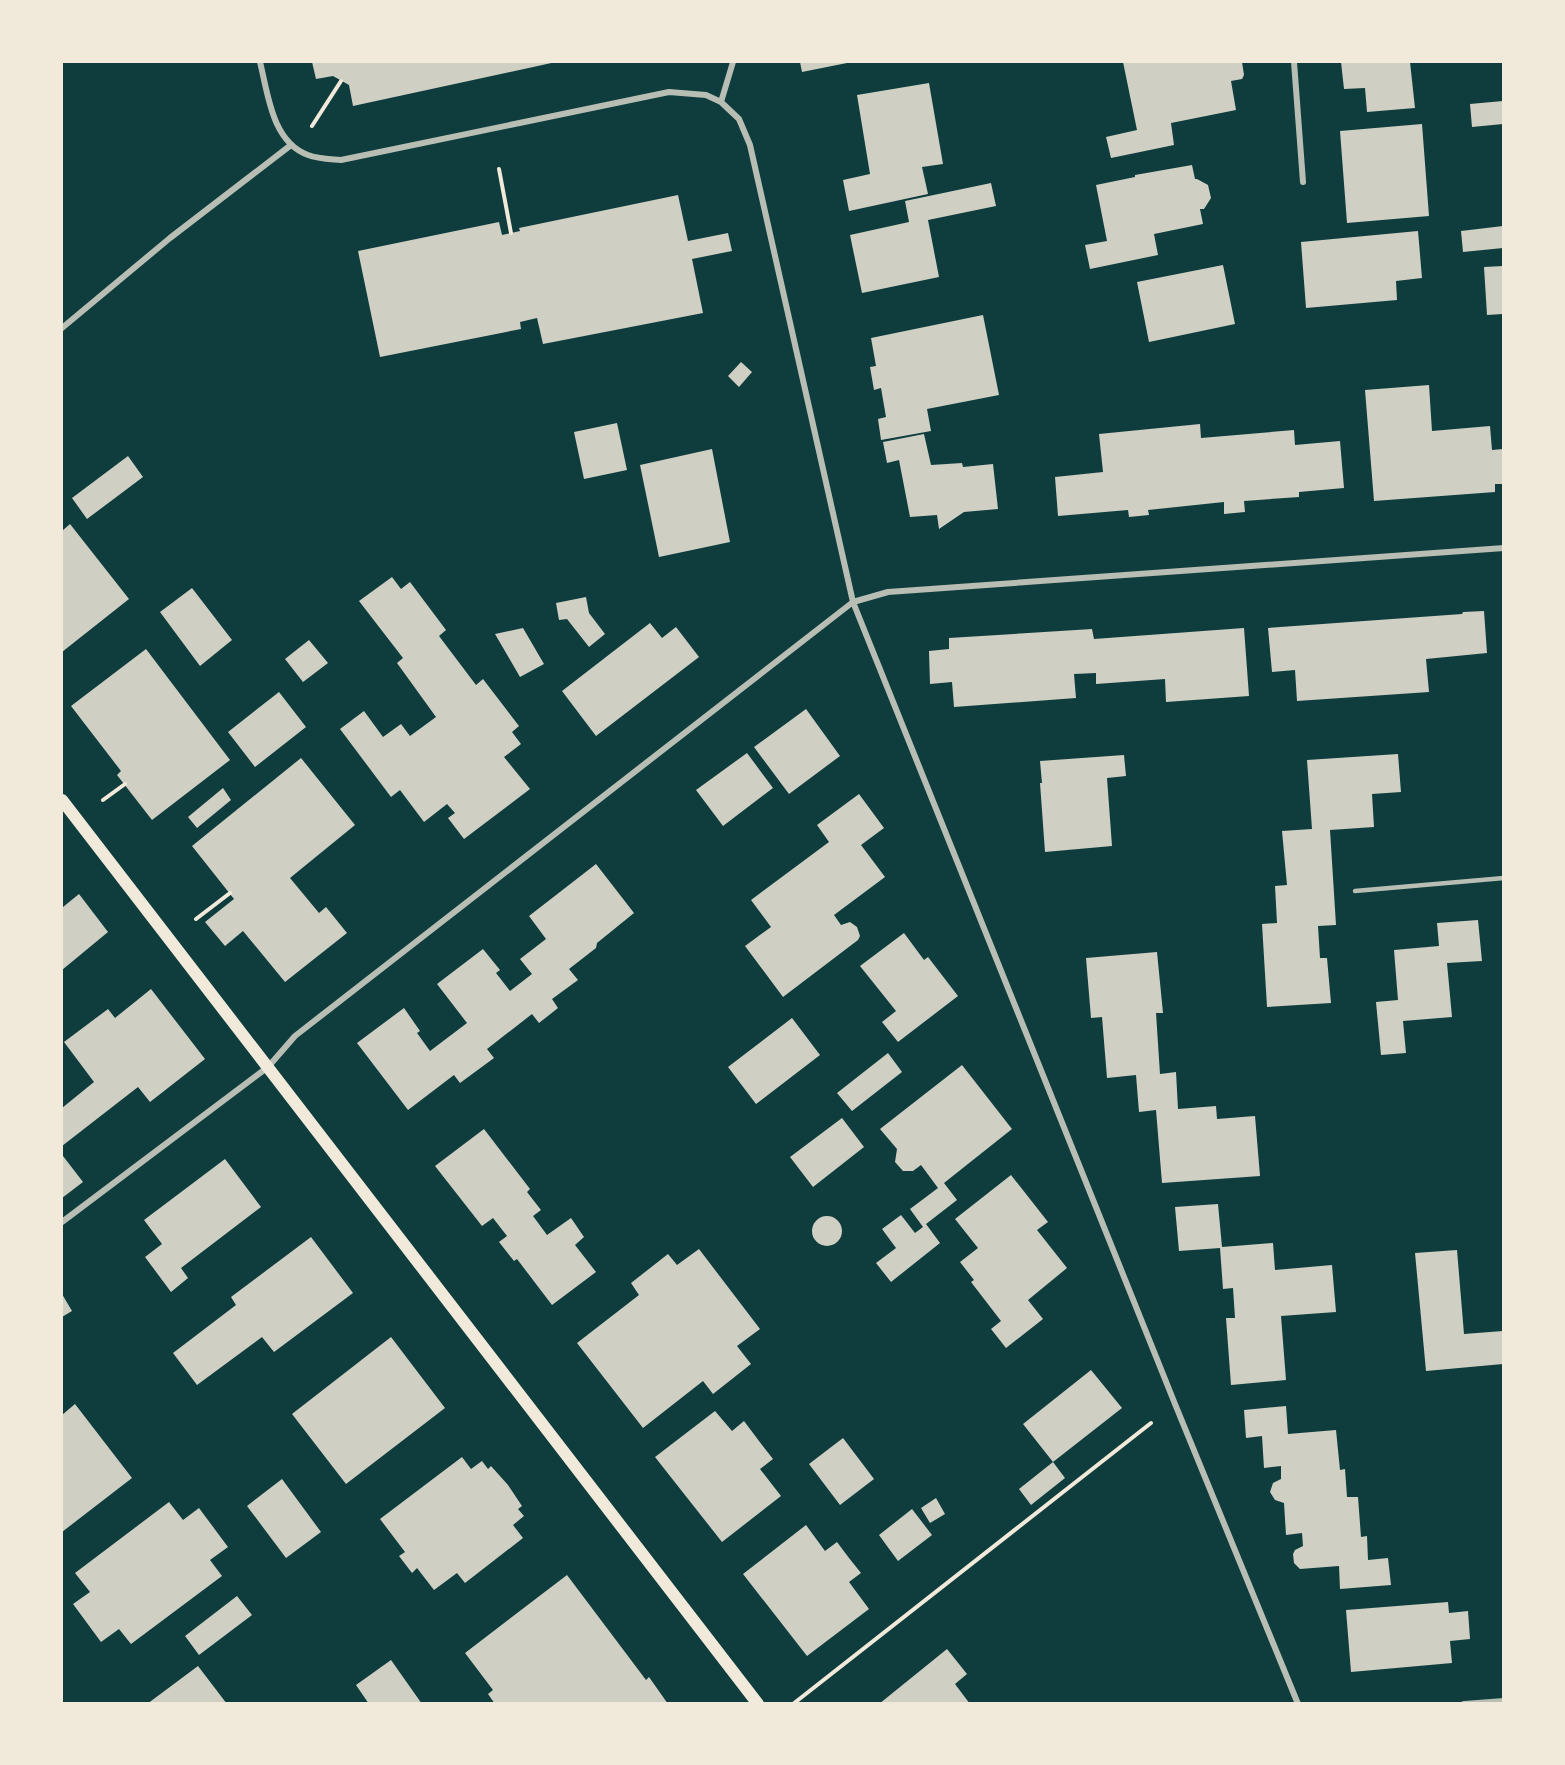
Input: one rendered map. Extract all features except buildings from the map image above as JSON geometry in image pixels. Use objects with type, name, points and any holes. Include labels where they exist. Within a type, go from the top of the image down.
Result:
[{"type":"main road","points":[[62,800],[758,1704]]},
{"type":"street","points":[[260,62],[275,121],[294,147],[308,155],[341,160],[669,92],[706,95],[721,102],[739,119],[750,145],[853,602],[1298,1704]]},
{"type":"street","points":[[721,102],[733,62]]},
{"type":"street","points":[[1294,62],[1303,182]]},
{"type":"street","points":[[62,328],[170,238],[294,147]]},
{"type":"street","points":[[62,1222],[268,1067],[295,1036],[853,602],[888,592],[1503,548]]},
{"type":"street","points":[[1464,1704],[1503,1701]]},
{"type":"lane","points":[[1355,891],[1503,878]]},
{"type":"path","points":[[294,147],[341,81]]},
{"type":"path","points":[[499,169],[511,233]]},
{"type":"path","points":[[103,800],[124,784]]},
{"type":"path","points":[[196,919],[230,893]]},
{"type":"path","points":[[793,1704],[1175,1404]]}]
